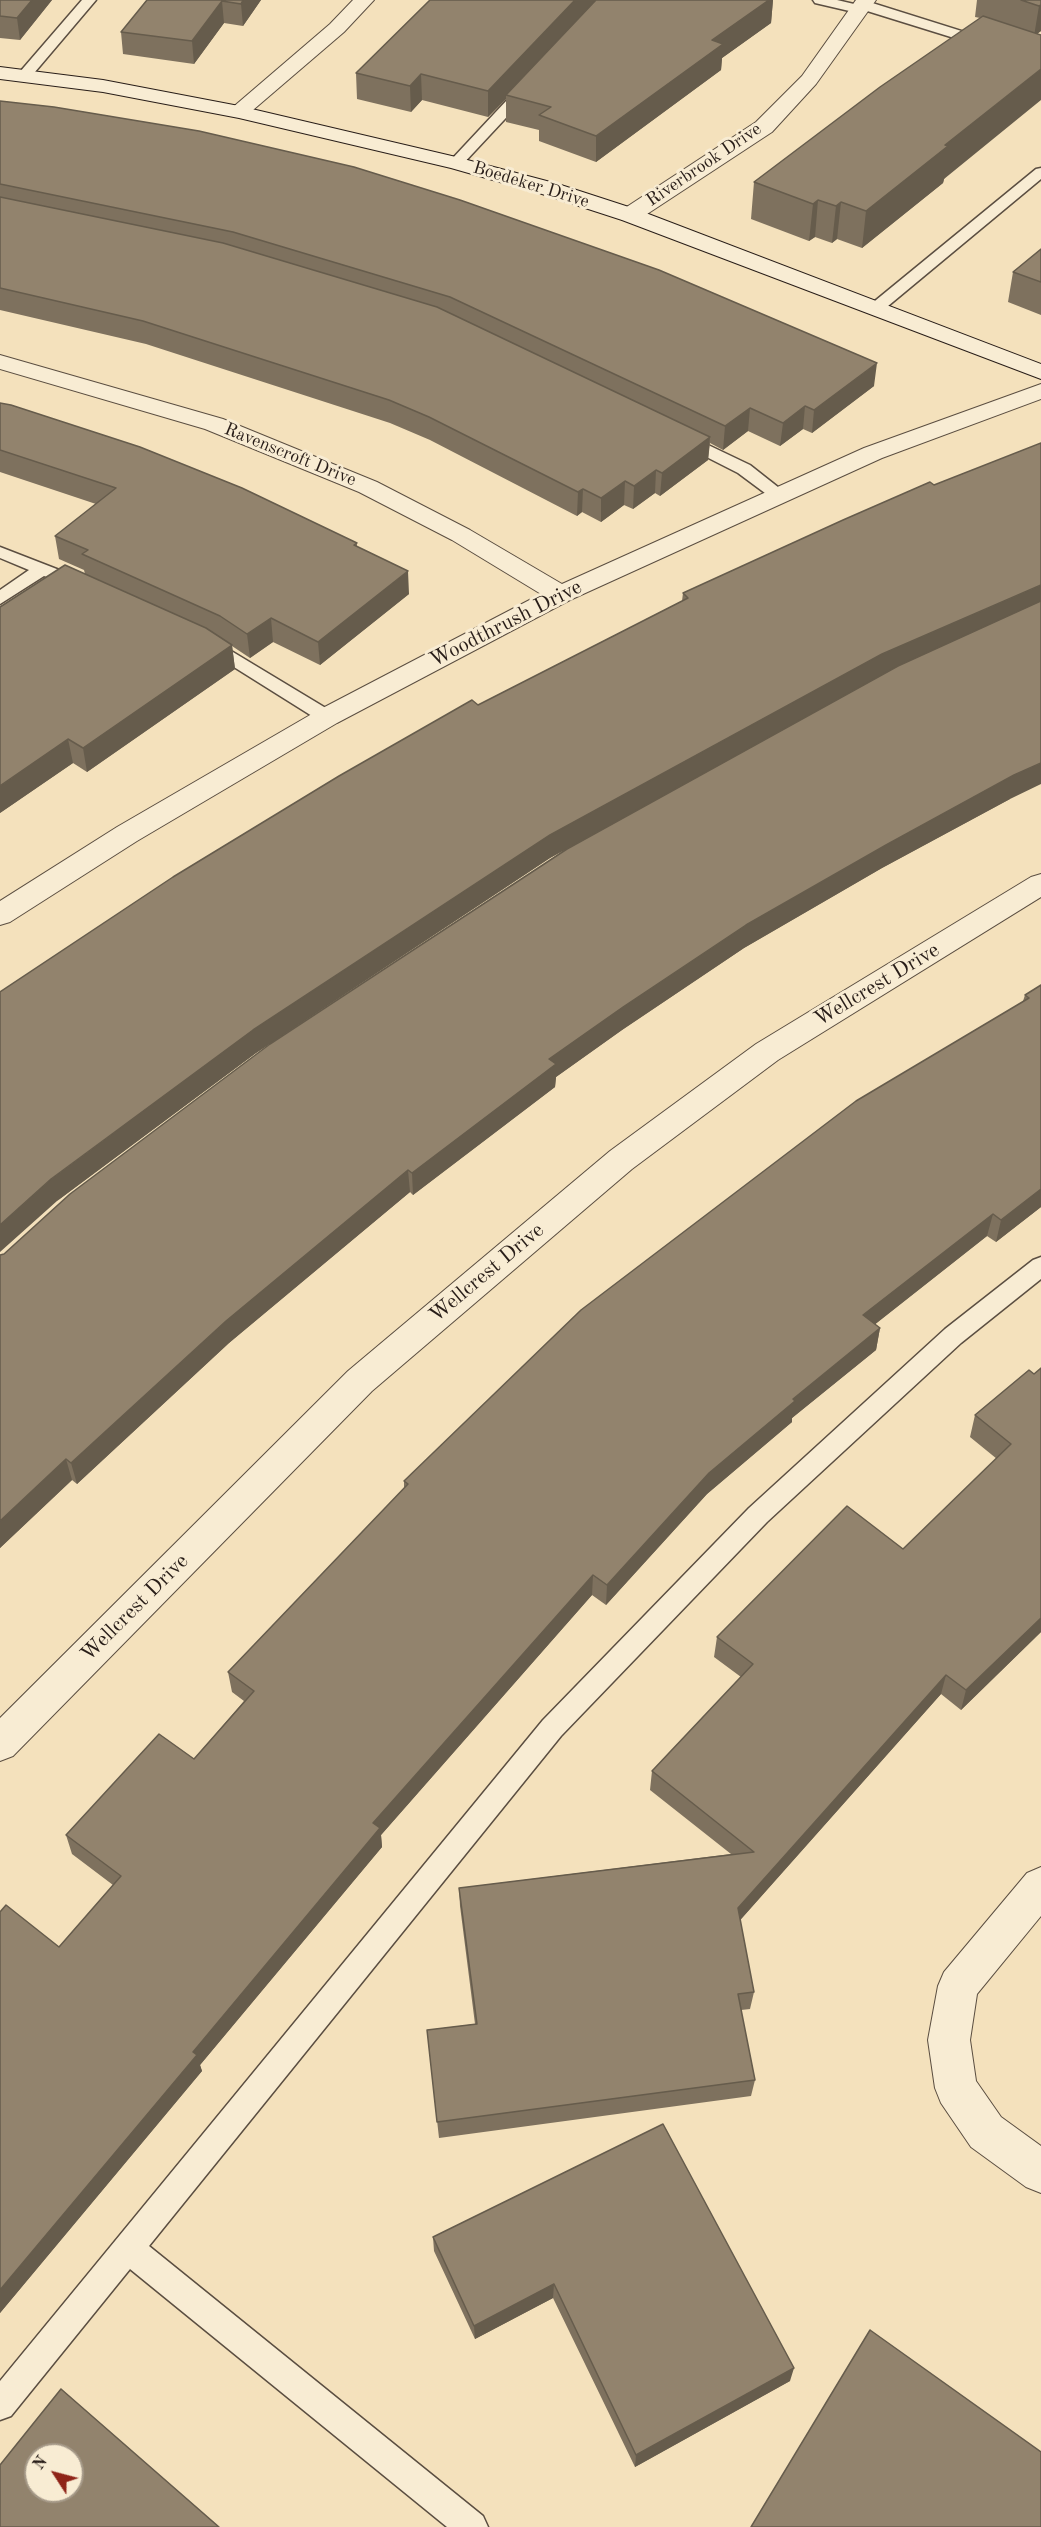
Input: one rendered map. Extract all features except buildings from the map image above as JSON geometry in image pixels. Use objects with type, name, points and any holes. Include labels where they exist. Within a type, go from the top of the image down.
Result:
[{"type":"street","points":[[239,112],[337,28],[364,0]]},
{"type":"street","name":"Riverbrook Drive","points":[[630,215],[764,127],[809,80],[862,4]]},
{"type":"street","name":"Boedeker Drive","points":[[0,73],[103,86],[239,112],[456,163],[550,189],[630,215],[1041,372]]},
{"type":"street","name":"Ravenscroft Drive","points":[[0,362],[214,424],[272,450],[368,487],[461,535],[561,594]]},
{"type":"street","name":"Woodthrush Drive","points":[[0,915],[127,834],[327,717],[561,594],[873,453],[1041,391]]},
{"type":"street","name":"Wellcrest Drive","points":[[0,1744],[360,1381],[621,1161],[767,1052],[1041,884]]},
{"type":"street","points":[[1041,1886],[958,1986],[949,2040],[956,2088],[986,2132],[1041,2172]]},
{"type":"lane","points":[[24,76],[89,0]]},
{"type":"lane","points":[[820,0],[862,4],[1041,61]]},
{"type":"lane","points":[[456,163],[541,72]]},
{"type":"lane","points":[[876,308],[1041,172]]},
{"type":"lane","points":[[671,432],[744,469],[779,495]]},
{"type":"lane","points":[[0,552],[98,591]]},
{"type":"lane","points":[[0,598],[42,569]]},
{"type":"lane","points":[[194,636],[216,646],[327,717]]},
{"type":"lane","points":[[0,2404],[552,1728],[758,1515],[953,1336],[1041,1266]]},
{"type":"lane","points":[[128,2248],[472,2527]]}]
